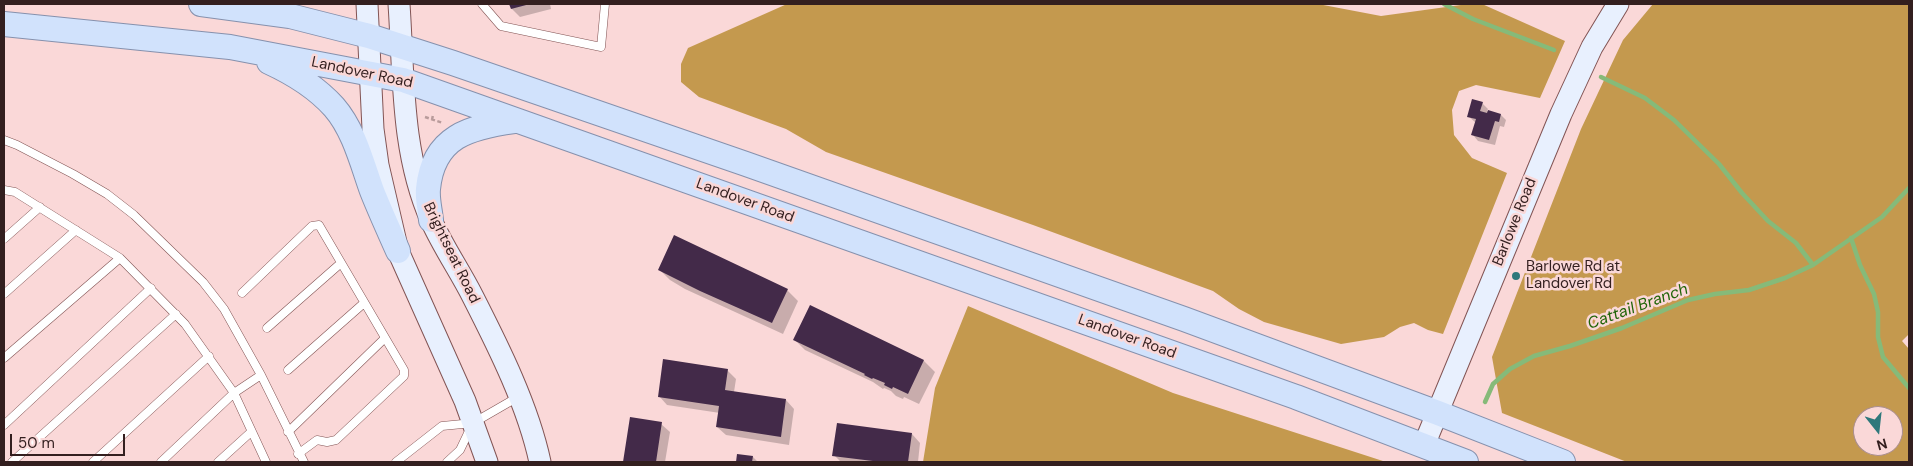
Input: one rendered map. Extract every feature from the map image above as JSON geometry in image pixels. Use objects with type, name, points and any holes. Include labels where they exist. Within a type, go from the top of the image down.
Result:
[{"type":"main road","points":[[201,4],[290,16],[401,46],[746,164],[1176,316],[1438,413],[1563,462]]},
{"type":"main road","points":[[290,16],[319,4]]},
{"type":"main road","name":"Landover Road","points":[[4,24],[230,47],[403,80],[1296,397],[1466,462]]},
{"type":"main road","points":[[230,47],[270,62],[299,77],[322,94],[336,109],[357,149],[373,193],[398,251]]},
{"type":"main road","points":[[431,220],[428,190],[431,172],[439,154],[456,137],[475,128],[519,121]]},
{"type":"street","points":[[367,4],[373,129],[378,165],[398,251],[465,401],[487,462]]},
{"type":"street","name":"Brightseat Road","points":[[399,4],[403,80],[410,150],[416,177],[431,220],[472,296],[518,397],[540,462]]},
{"type":"street","name":"Barlowe Road","points":[[1424,445],[1561,114],[1592,47],[1618,4]]},
{"type":"lane","points":[[482,4],[501,26],[601,47],[605,4]]},
{"type":"lane","points":[[4,140],[73,174],[107,194],[134,215],[203,282],[224,309],[261,375],[298,454],[304,462]]},
{"type":"lane","points":[[4,190],[15,192],[120,258],[186,324],[234,393],[266,462]]},
{"type":"lane","points":[[4,239],[40,208]]},
{"type":"lane","points":[[242,293],[312,226],[319,225],[404,370],[404,376],[336,440],[327,442],[317,440],[298,454]]},
{"type":"lane","points":[[4,294],[76,230]]},
{"type":"lane","points":[[4,358],[120,258]]},
{"type":"lane","points":[[267,328],[341,263]]},
{"type":"lane","points":[[4,425],[151,288]]},
{"type":"lane","points":[[288,370],[364,303]]},
{"type":"lane","points":[[12,462],[176,314]]},
{"type":"lane","points":[[288,432],[385,338]]},
{"type":"lane","points":[[93,462],[208,356]]},
{"type":"lane","points":[[161,462],[234,393],[261,375]]},
{"type":"lane","points":[[396,462],[442,426],[473,423],[518,397]]},
{"type":"lane","points":[[447,462],[460,450],[473,423]]},
{"type":"lane","points":[[218,462],[251,432]]},
{"type":"path","points":[[432,120],[433,114]]},
{"type":"shaded area","points":[[787,4],[1318,4],[1381,16],[1468,4],[1482,4],[1565,41],[1540,98],[1476,85],[1459,91],[1452,110],[1454,135],[1472,158],[1507,173],[1443,334],[1428,330],[1414,323],[1400,327],[1384,337],[1341,344],[1264,322],[1239,309],[1213,291],[826,152],[786,129],[699,97],[681,82],[681,64],[688,48]]},
{"type":"shaded area","points":[[1653,4],[1909,4],[1909,334],[1902,341],[1909,349],[1909,462],[1627,462],[1502,413],[1492,357],[1581,129],[1623,40]]},
{"type":"shaded area","points":[[968,306],[1173,393],[1386,462],[923,462],[935,388]]},
{"type":"building","points":[[509,4],[530,4],[511,9]]},
{"type":"building","points":[[1472,99],[1483,102],[1480,111],[1487,113],[1488,110],[1501,114],[1499,122],[1495,121],[1489,140],[1471,135],[1476,119],[1467,117]]},
{"type":"building","points":[[674,235],[788,289],[772,323],[658,270]]},
{"type":"building","points":[[810,305],[924,360],[908,394],[893,387],[892,389],[884,385],[885,383],[872,379],[793,340]]},
{"type":"building","points":[[663,359],[728,369],[725,390],[786,399],[781,437],[716,427],[719,406],[658,397]]},
{"type":"building","points":[[630,417],[662,422],[656,462],[623,462]]},
{"type":"building","points":[[837,423],[912,433],[908,462],[881,462],[832,456]]},
{"type":"building","points":[[737,454],[753,456],[752,462],[736,462]]},
{"type":"waterway","points":[[1444,4],[1473,19],[1554,50]]},
{"type":"waterway","points":[[1601,77],[1645,98],[1674,120],[1719,164],[1768,221],[1796,243],[1813,265]]},
{"type":"waterway","name":"Cattail Branch","points":[[1485,402],[1493,384],[1510,369],[1534,356],[1622,328],[1688,300],[1715,294],[1749,290],[1785,278],[1813,265],[1882,217],[1909,188]]},
{"type":"waterway","points":[[1851,238],[1860,265],[1874,294],[1878,312],[1878,337],[1883,357],[1909,388]]},
{"type":"place","name":"Barlowe Rd at Landover Rd","points":[[1516,276]]}]
